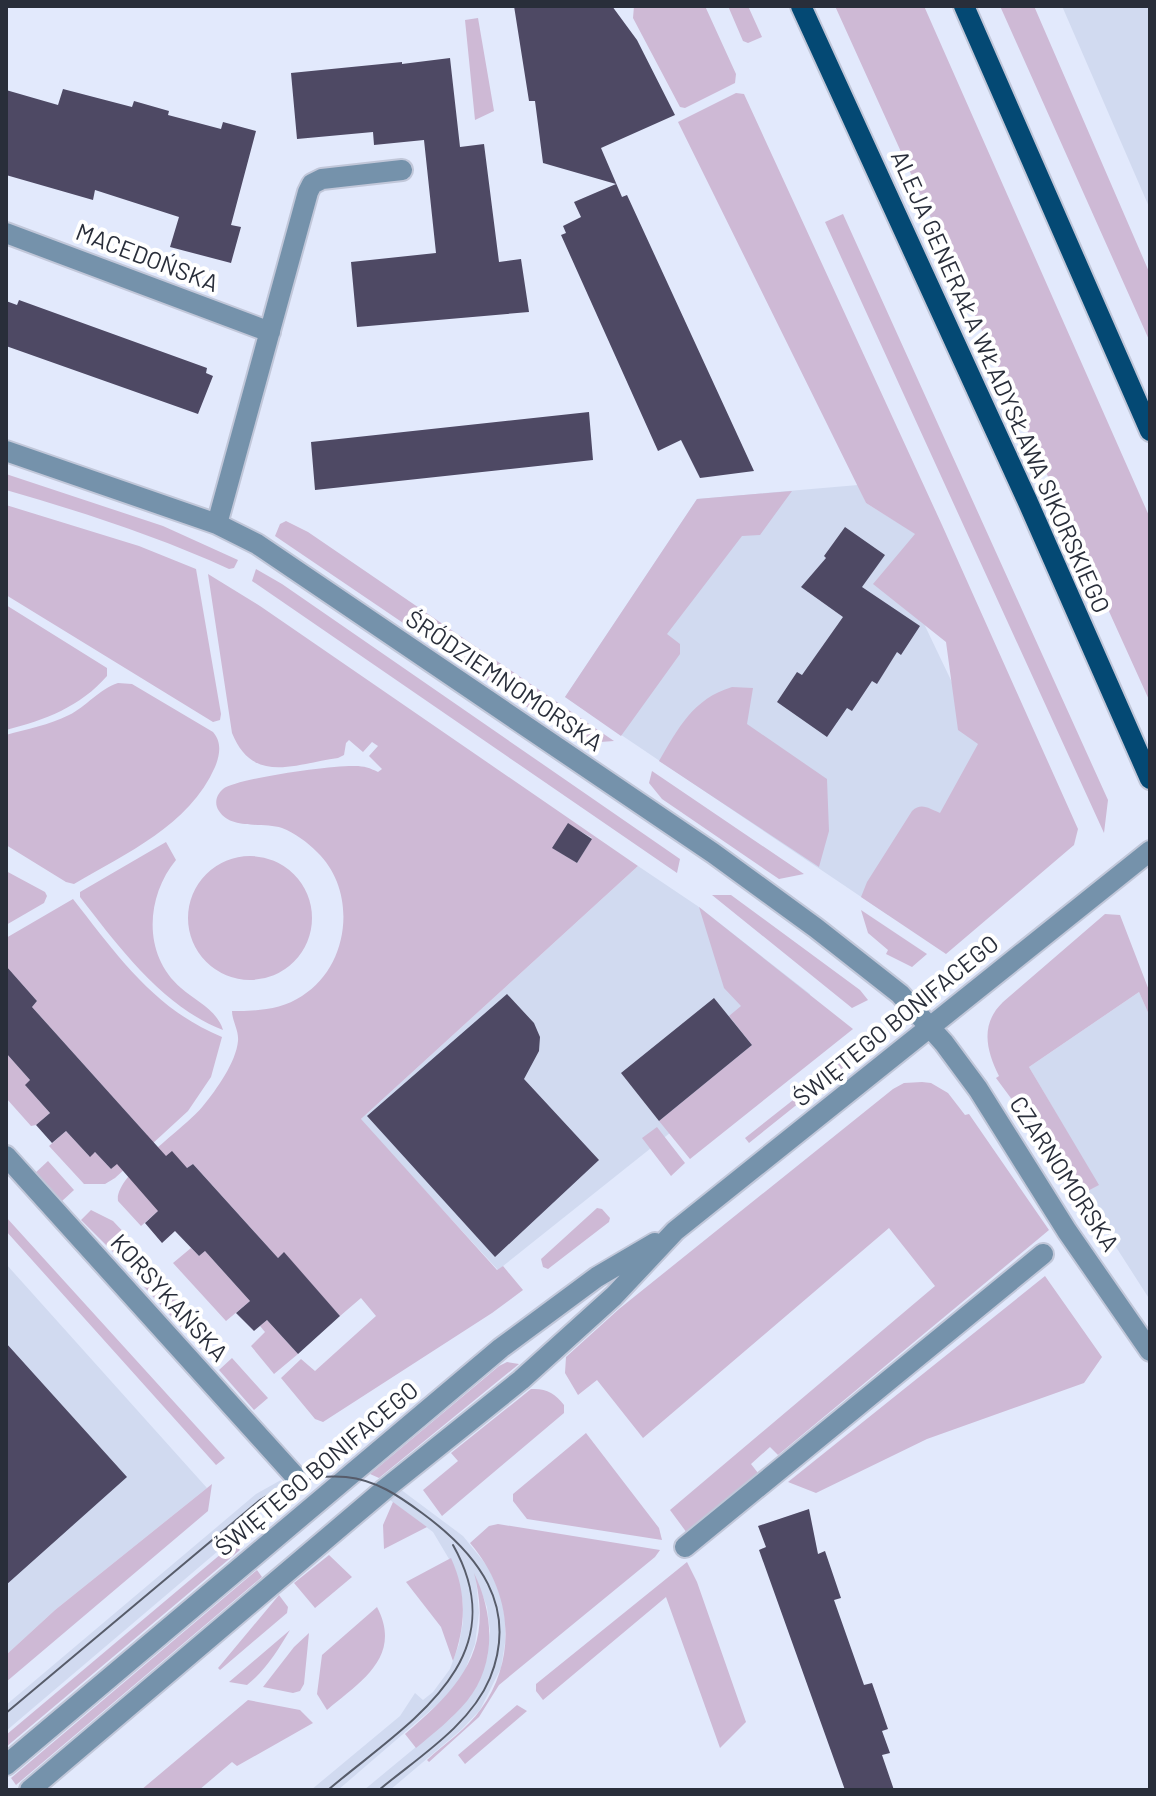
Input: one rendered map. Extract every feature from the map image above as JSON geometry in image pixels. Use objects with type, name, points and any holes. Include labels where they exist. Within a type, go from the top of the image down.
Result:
[{"type":"main road","name":"ALEJA GENERAŁA WŁADYSŁAWA SIKORSKIEGO","points":[[801,6],[1027,500],[1150,779]]},
{"type":"main road","points":[[964,6],[1150,431]]},
{"type":"street","points":[[217,524],[294,239],[312,184],[322,179],[402,170]]},
{"type":"street","name":"MACEDOŃSKA","points":[[6,233],[270,332]]},
{"type":"street","name":"ŚRÓDZIEMNOMORSKA","points":[[6,451],[217,524],[257,544],[713,853],[900,994],[930,1028]]},
{"type":"street","name":"ŚWIĘTEGO BONIFACEGO","points":[[6,1765],[501,1348],[597,1277],[675,1231],[1150,851]]},
{"type":"street","name":"CZARNOMORSKA","points":[[930,1028],[984,1098],[1067,1231],[1150,1351]]},
{"type":"street","name":"KORSYKAŃSKA","points":[[6,1156],[294,1475]]},
{"type":"street","name":"ŚWIĘTEGO BONIFACEGO","points":[[30,1790],[393,1483],[498,1399],[614,1296],[675,1231]]},
{"type":"street","points":[[685,1547],[1043,1254]]},
{"type":"shaded area","points":[[634,6],[705,6],[736,74],[735,83],[685,108],[680,107],[633,18]]},
{"type":"shaded area","points":[[728,6],[748,6],[762,37],[748,43],[743,41]]},
{"type":"shaded area","points":[[835,6],[924,6],[1150,518],[1150,702]]},
{"type":"shaded area","points":[[1000,6],[1034,6],[1150,274],[1150,342]]},
{"type":"shaded area","points":[[1062,6],[1150,6],[1150,209]]},
{"type":"shaded area","points":[[478,18],[494,111],[475,120],[465,20]]},
{"type":"shaded area","points":[[736,93],[744,94],[1078,829],[1074,845],[946,954],[861,897],[867,882],[912,811],[922,807],[940,813],[978,744],[958,730],[946,642],[873,584],[915,534],[866,503],[678,122]]},
{"type":"shaded area","points":[[843,214],[1108,800],[1104,833],[825,222]]},
{"type":"shaded area","points":[[6,474],[163,526],[238,560],[234,568],[229,569],[119,525],[6,490]]},
{"type":"shaded area","points":[[858,485],[866,503],[916,534],[894,561],[1014,812],[888,915],[565,697],[697,499]]},
{"type":"shaded area","points":[[792,491],[760,535],[742,536],[667,634],[680,644],[680,654],[621,736],[565,697],[697,499]]},
{"type":"shaded area","points":[[6,505],[139,546],[196,569],[220,720],[213,722],[6,595]]},
{"type":"shaded area","points":[[286,521],[308,532],[614,741],[577,741],[275,536],[280,524]]},
{"type":"shaded area","points":[[256,569],[680,859],[677,873],[252,581]]},
{"type":"shaded area","points":[[208,574],[260,606],[638,866],[361,1119],[497,1270],[503,1266],[523,1290],[323,1422],[315,1419],[281,1378],[301,1359],[315,1371],[376,1316],[361,1298],[340,1316],[284,1253],[278,1258],[193,1164],[187,1168],[158,1211],[141,1226],[118,1201],[127,1178],[194,1115],[225,1075],[238,1041],[232,1011],[259,1010],[294,1001],[318,983],[339,948],[343,907],[339,887],[330,868],[317,852],[301,838],[282,828],[231,821],[219,811],[216,800],[223,789],[232,785],[287,773],[355,766],[378,772],[382,769],[369,756],[378,746],[372,742],[363,752],[349,740],[344,755],[338,758],[276,767],[251,760],[232,733]],"holes":[[[568,824],[592,838],[577,863],[553,848]]]},
{"type":"shaded area","points":[[6,605],[107,668],[107,676],[97,687],[61,711],[6,730]]},
{"type":"shaded area","points":[[118,683],[132,684],[213,732],[219,744],[218,758],[204,788],[173,822],[135,849],[74,884],[6,845],[6,735],[69,715]]},
{"type":"shaded area","points":[[732,687],[753,688],[747,724],[827,779],[829,831],[819,867],[659,761],[688,716],[707,699]]},
{"type":"shaded area","points":[[652,771],[804,874],[779,879],[662,799],[649,783]]},
{"type":"shaded area","points":[[166,842],[176,860],[166,874],[154,908],[154,942],[168,975],[211,1011],[223,1030],[201,1020],[161,991],[126,955],[80,897],[80,892]]},
{"type":"shaded area","points":[[250,856],[274,861],[294,874],[307,894],[312,918],[307,942],[294,962],[274,975],[250,980],[226,975],[206,962],[193,942],[188,918],[193,894],[206,874],[226,861]]},
{"type":"shaded area","points":[[638,866],[699,907],[810,994],[809,1022],[498,1270],[360,1120]]},
{"type":"shaded area","points":[[6,871],[47,896],[44,903],[6,925]]},
{"type":"shaded area","points":[[712,895],[731,895],[860,990],[868,1000],[852,1008]]},
{"type":"shaded area","points":[[73,899],[122,960],[157,996],[176,1012],[222,1037],[211,1077],[188,1111],[105,1184],[84,1184],[49,1146],[66,1131],[89,1156],[95,1152],[111,1169],[147,1135],[32,1007],[37,1001],[12,973],[6,978],[6,938]]},
{"type":"shaded area","points":[[699,907],[853,1029],[690,1159],[659,1121],[752,1045],[729,1016],[741,1006],[724,988]]},
{"type":"shaded area","points":[[861,910],[927,954],[912,967],[886,954],[888,950],[868,933]]},
{"type":"shaded area","points":[[1105,914],[1120,915],[1150,993],[1150,1017],[1139,992],[1029,1067],[1099,1185],[1082,1194],[996,1078],[999,1076],[988,1047],[988,1028],[1003,1002]]},
{"type":"shaded area","points":[[1139,992],[1150,1017],[1150,1300],[1082,1194],[1098,1185],[1029,1067]]},
{"type":"shaded area","points":[[859,1048],[861,1051],[854,1059],[749,1143],[745,1138]]},
{"type":"shaded area","points":[[6,1053],[30,1080],[26,1086],[50,1113],[36,1125],[31,1126],[6,1098]]},
{"type":"shaded area","points":[[904,1083],[931,1083],[948,1093],[965,1115],[969,1114],[1049,1230],[778,1455],[770,1447],[751,1464],[758,1473],[687,1533],[670,1510],[935,1286],[889,1228],[643,1438],[597,1380],[578,1395],[565,1373],[566,1357],[619,1309],[893,1089]]},
{"type":"shaded area","points":[[657,1127],[685,1163],[671,1176],[642,1138]]},
{"type":"shaded area","points":[[48,1161],[74,1190],[61,1202],[33,1175]]},
{"type":"shaded area","points":[[597,1208],[610,1218],[609,1222],[548,1269],[543,1267],[541,1259]]},
{"type":"shaded area","points":[[91,1210],[113,1221],[131,1240],[115,1254],[81,1220]]},
{"type":"shaded area","points":[[6,1217],[225,1458],[216,1465],[6,1231]]},
{"type":"shaded area","points":[[191,1248],[199,1256],[205,1251],[250,1301],[226,1321],[173,1263]]},
{"type":"shaded area","points":[[6,1264],[207,1488],[55,1610],[6,1655]]},
{"type":"shaded area","points":[[149,1265],[213,1337],[201,1349],[135,1277]]},
{"type":"shaded area","points":[[1045,1276],[1102,1357],[1084,1383],[927,1439],[816,1493],[788,1482]]},
{"type":"shaded area","points":[[267,1320],[298,1354],[274,1374],[251,1346],[265,1332],[260,1326]]},
{"type":"shaded area","points":[[232,1358],[268,1398],[254,1410],[219,1370]]},
{"type":"shaded area","points":[[507,1362],[519,1364],[379,1478],[370,1474],[499,1366]]},
{"type":"shaded area","points":[[531,1389],[554,1394],[564,1405],[564,1413],[442,1516],[423,1490],[458,1461],[451,1453]]},
{"type":"shaded area","points":[[586,1433],[659,1528],[662,1540],[527,1519],[513,1501],[513,1494]]},
{"type":"shaded area","points":[[281,1480],[288,1492],[270,1501],[244,1522],[249,1529],[231,1540],[6,1731],[6,1705],[256,1494]]},
{"type":"shaded area","points":[[212,1484],[208,1511],[6,1682],[6,1655],[55,1610]]},
{"type":"shaded area","points":[[400,1489],[463,1536],[488,1567],[501,1595],[505,1620],[501,1668],[480,1710],[461,1730],[390,1790],[364,1790],[451,1718],[477,1685],[487,1658],[490,1631],[487,1607],[476,1578],[479,1613],[475,1644],[453,1691],[338,1790],[311,1790],[400,1716],[415,1693],[423,1700],[433,1692],[450,1669],[459,1644],[463,1603],[455,1569],[433,1532],[390,1500]]},
{"type":"shaded area","points":[[393,1502],[427,1527],[384,1549],[383,1525]]},
{"type":"shaded area","points":[[498,1524],[660,1550],[499,1685],[479,1717],[429,1762],[427,1760],[481,1709],[501,1667],[505,1646],[502,1602],[484,1561],[470,1543],[489,1526]]},
{"type":"shaded area","points":[[234,1543],[240,1550],[6,1747],[6,1735]]},
{"type":"shaded area","points":[[329,1555],[352,1577],[315,1608],[294,1583]]},
{"type":"shaded area","points":[[451,1558],[460,1584],[463,1609],[453,1661],[441,1627],[406,1582]]},
{"type":"shaded area","points":[[687,1562],[697,1582],[746,1722],[720,1748],[666,1597],[543,1700],[536,1691],[536,1684]]},
{"type":"shaded area","points":[[257,1570],[262,1577],[16,1785],[11,1778]]},
{"type":"shaded area","points":[[474,1573],[486,1605],[488,1622],[488,1655],[484,1671],[477,1687],[461,1708],[416,1748],[405,1734],[456,1683],[468,1665],[475,1645],[479,1600]]},
{"type":"shaded area","points":[[279,1595],[288,1607],[287,1613],[220,1670],[218,1668]]},
{"type":"shaded area","points":[[377,1607],[384,1625],[385,1640],[381,1654],[364,1678],[327,1710],[317,1694],[322,1655]]},
{"type":"shaded area","points":[[290,1630],[266,1666],[247,1685],[229,1682]]},
{"type":"shaded area","points":[[309,1633],[304,1684],[300,1691],[293,1693],[263,1687],[294,1647]]},
{"type":"shaded area","points":[[248,1700],[300,1710],[313,1723],[237,1766],[232,1762],[199,1790],[141,1790]]},
{"type":"shaded area","points":[[517,1705],[527,1711],[465,1764],[458,1755]]},
{"type":"building","points":[[514,6],[612,6],[637,40],[675,115],[601,148],[622,197],[627,195],[754,471],[700,478],[681,440],[658,451],[561,235],[566,233],[563,226],[581,217],[574,202],[616,184],[543,163],[535,101],[529,101]]},
{"type":"building","points":[[450,58],[460,147],[484,144],[499,262],[521,259],[529,312],[357,327],[351,262],[436,253],[424,140],[374,145],[373,132],[297,139],[291,73]]},
{"type":"building","points":[[63,89],[132,107],[134,101],[169,111],[168,115],[221,129],[223,122],[256,131],[231,225],[241,227],[231,263],[170,247],[179,217],[95,190],[93,200],[6,175],[6,90],[58,105]]},
{"type":"building","points":[[19,300],[207,368],[206,373],[213,376],[198,414],[6,346],[6,301],[17,305]]},
{"type":"building","points":[[589,412],[593,460],[315,490],[311,442]]},
{"type":"building","points":[[845,527],[885,555],[862,587],[920,626],[901,655],[897,652],[877,684],[872,681],[852,711],[847,708],[827,737],[777,702],[797,672],[802,675],[843,617],[801,587],[826,558],[824,556]]},
{"type":"building","points":[[568,823],[592,839],[577,863],[552,848]]},
{"type":"building","points":[[6,966],[37,1001],[32,1007],[166,1156],[172,1151],[187,1168],[193,1164],[278,1258],[284,1252],[340,1316],[298,1354],[267,1320],[254,1331],[236,1313],[250,1301],[205,1251],[199,1256],[175,1231],[162,1243],[145,1223],[158,1211],[117,1164],[111,1169],[95,1152],[90,1157],[66,1131],[52,1143],[36,1125],[50,1113],[25,1085],[30,1080],[6,1053]]},
{"type":"building","points":[[507,994],[534,1023],[540,1037],[539,1051],[524,1079],[599,1160],[495,1257],[367,1116]]},
{"type":"building","points":[[714,998],[752,1045],[659,1121],[621,1073]]},
{"type":"building","points":[[6,1343],[127,1477],[6,1585]]},
{"type":"building","points":[[809,1509],[818,1554],[825,1551],[841,1598],[834,1600],[864,1685],[872,1683],[888,1729],[882,1731],[890,1753],[882,1755],[894,1790],[845,1790],[759,1550],[766,1547],[758,1526]]},
{"type":"tram line","points":[[6,1713],[260,1500],[291,1484],[312,1478],[334,1476],[357,1479],[377,1485],[405,1501],[460,1546],[488,1584],[496,1605],[499,1628],[498,1652],[490,1678],[470,1711],[441,1740],[379,1790]]},
{"type":"tram line","points":[[328,1790],[418,1715],[444,1687],[462,1657],[472,1624],[470,1586],[453,1545]]}]
